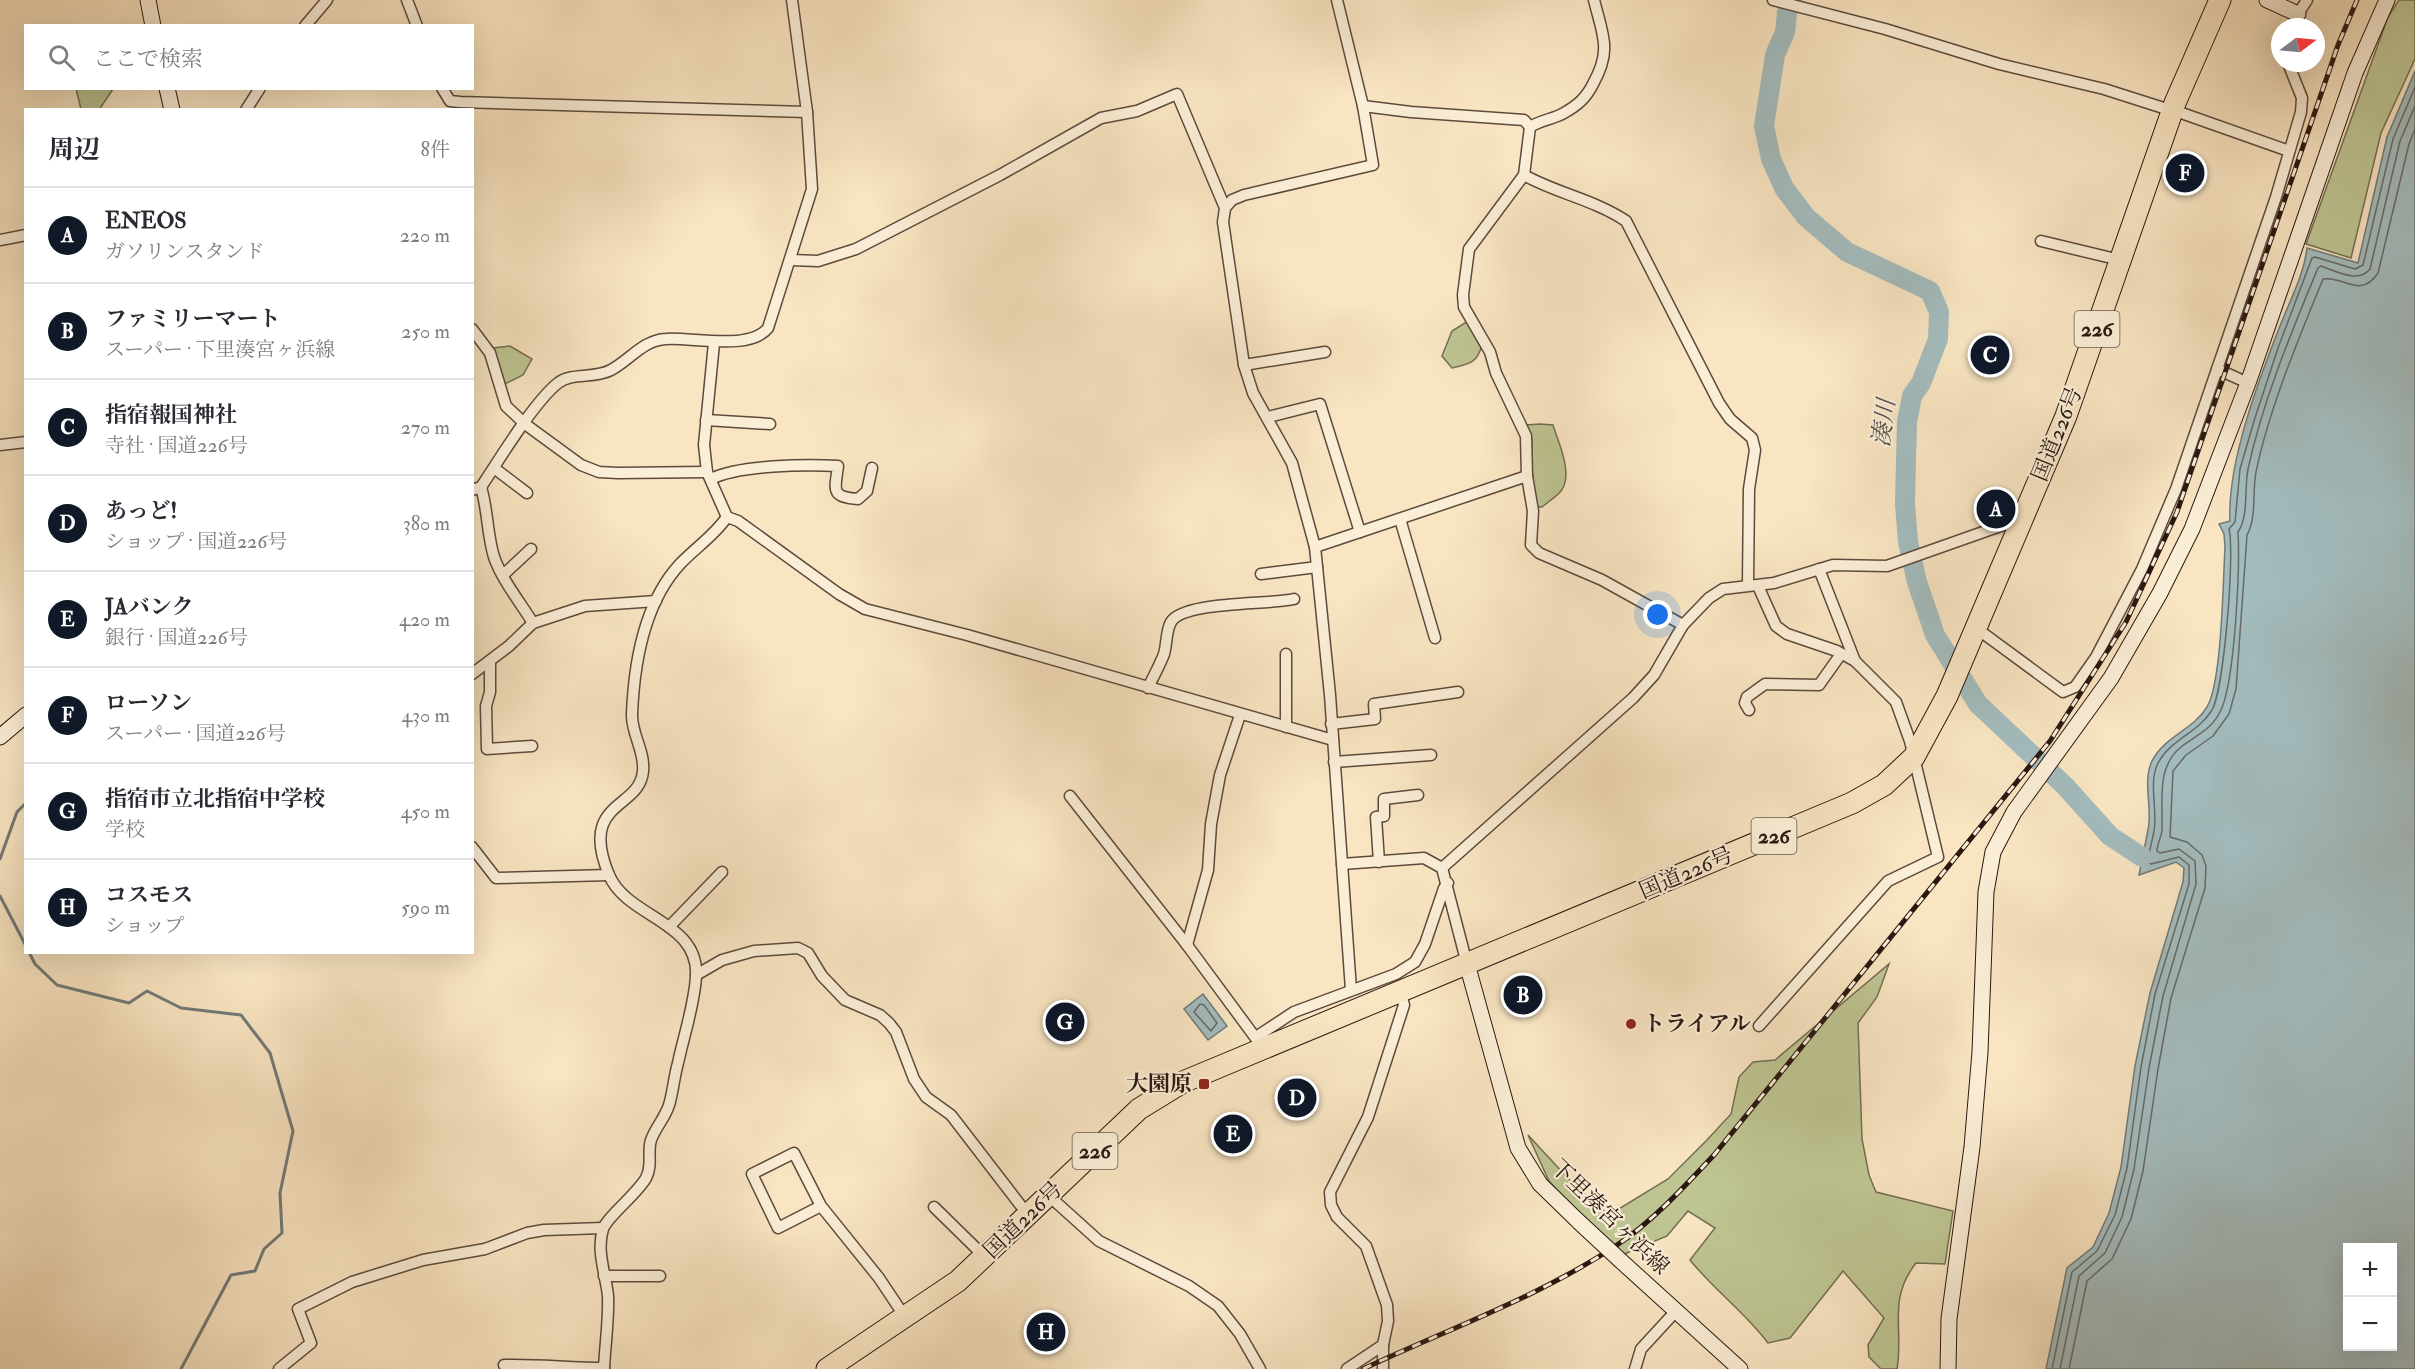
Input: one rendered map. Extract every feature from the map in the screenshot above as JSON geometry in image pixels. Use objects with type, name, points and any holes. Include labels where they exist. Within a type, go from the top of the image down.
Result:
[{"type":"highway","name":"国道226号","points":[[826,1369],[958,1281],[1139,1109],[1183,1082],[1259,1043],[1400,992],[1852,803],[1884,785],[1914,757],[1930,732],[1947,696],[2066,416],[2173,110],[2220,0]]},
{"type":"street","points":[[148,0],[153,24]]},
{"type":"street","points":[[307,24],[327,0]]},
{"type":"street","points":[[407,0],[416,24]]},
{"type":"street","points":[[533,623],[503,575],[490,544],[488,510],[477,488],[558,383],[567,378],[585,377],[610,371],[649,343],[668,339],[714,343],[764,333],[791,260],[812,189],[807,112],[792,0]]},
{"type":"street","points":[[1225,208],[1232,200],[1244,195],[1366,169],[1373,165],[1363,106],[1337,0]]},
{"type":"street","points":[[1530,127],[1576,106],[1585,98],[1600,72],[1605,60],[1605,43],[1594,0]]},
{"type":"street","points":[[2267,0],[2295,18]]},
{"type":"street","points":[[2299,18],[2307,0]]},
{"type":"street","points":[[1948,1369],[1949,1319],[1972,1147],[1979,1064],[1988,872],[1999,837],[2032,787],[2062,749],[2111,678],[2160,593],[2192,529],[2248,383],[2355,73],[2387,0]]},
{"type":"street","points":[[1774,1],[1810,6],[1999,64],[2104,89],[2173,110],[2289,151]]},
{"type":"street","points":[[1976,628],[2063,692],[2075,687],[2096,657],[2142,569],[2175,489],[2217,369],[2301,112],[2302,98],[2292,72]]},
{"type":"street","points":[[167,90],[172,108]]},
{"type":"street","points":[[250,108],[259,90]]},
{"type":"street","points":[[443,90],[450,101],[460,102],[807,112]]},
{"type":"street","points":[[791,260],[818,261],[881,238],[1101,117],[1137,111],[1177,94],[1225,208],[1223,222],[1241,326],[1244,365],[1253,393],[1268,417],[1298,479],[1315,547],[1333,740],[1351,990]]},
{"type":"street","points":[[1363,106],[1411,112],[1524,120],[1530,127],[1524,175],[1469,249],[1463,295],[1464,307],[1490,352],[1497,373],[1526,436],[1529,448],[1527,476],[1533,511],[1531,545],[1539,553],[1602,580],[1683,626]]},
{"type":"street","points":[[1524,175],[1540,184],[1614,212],[1626,221],[1719,403],[1730,419],[1752,438],[1755,450],[1749,489],[1753,585],[1776,626],[1787,634],[1855,661],[1896,702],[1914,757],[1938,857],[1888,881],[1759,1026]]},
{"type":"street","points":[[0,240],[24,235]]},
{"type":"street","points":[[2041,241],[2120,260]]},
{"type":"street","points":[[474,332],[490,353],[506,406],[525,424],[581,465],[599,472],[709,476],[806,464],[838,466],[835,490],[838,495],[841,498],[858,499],[867,491],[872,468]]},
{"type":"street","points":[[714,343],[704,445],[709,476],[728,517],[738,521],[850,602],[865,609],[967,635],[1333,740]]},
{"type":"street","points":[[1244,365],[1325,352]]},
{"type":"street","points":[[2217,369],[2248,383]]},
{"type":"street","points":[[1268,417],[1320,404],[1360,532]]},
{"type":"street","points":[[706,420],[770,424]]},
{"type":"street","points":[[0,445],[24,442]]},
{"type":"street","points":[[494,468],[527,493]]},
{"type":"street","points":[[1315,547],[1466,494],[1527,476]]},
{"type":"street","points":[[504,1365],[548,1364],[604,1369],[608,1294],[601,1248],[603,1228],[634,1195],[648,1176],[651,1163],[650,1142],[669,1107],[696,975],[691,952],[678,933],[626,896],[609,875],[600,838],[603,822],[608,812],[632,792],[644,771],[632,715],[643,633],[656,601],[676,569],[728,517]]},
{"type":"street","points":[[1442,868],[1633,698],[1654,675],[1683,626],[1709,598],[1723,589],[1753,585],[1833,565],[1887,566],[1927,554],[2023,518]]},
{"type":"street","points":[[1400,519],[1435,638]]},
{"type":"street","points":[[503,575],[531,549]]},
{"type":"street","points":[[1261,574],[1317,567]]},
{"type":"street","points":[[1819,569],[1855,661]]},
{"type":"street","points":[[1148,688],[1164,655],[1171,621],[1180,614],[1209,607],[1294,599]]},
{"type":"street","points":[[474,673],[533,623],[585,606],[656,601]]},
{"type":"street","points":[[1286,654],[1286,727]]},
{"type":"street","points":[[1749,710],[1745,704],[1747,698],[1765,684],[1819,685],[1841,654]]},
{"type":"street","points":[[490,661],[490,692],[486,706],[487,749],[532,746]]},
{"type":"street","points":[[1331,724],[1375,719],[1374,704],[1458,692]]},
{"type":"street","points":[[1187,945],[1208,870],[1211,824],[1221,775],[1240,715]]},
{"type":"street","points":[[2,733],[24,716]]},
{"type":"street","points":[[1334,762],[1431,755]]},
{"type":"street","points":[[1379,862],[1376,817],[1384,816],[1384,799],[1418,795]]},
{"type":"street","points":[[1070,796],[1187,945],[1259,1043],[1294,1012],[1396,974],[1415,962],[1422,951],[1444,888],[1448,883]]},
{"type":"street","points":[[474,850],[496,878],[609,875]]},
{"type":"street","points":[[1342,864],[1424,858],[1442,868],[1448,883],[1467,964]]},
{"type":"street","points":[[669,927],[722,872]]},
{"type":"street","points":[[696,975],[722,960],[754,951],[798,948],[808,953],[830,986],[845,1000],[880,1015],[889,1023],[896,1032],[914,1079],[926,1097],[951,1115],[1028,1215]]},
{"type":"street","name":"下里湊宮ヶ浜線","points":[[1467,964],[1518,1148],[1540,1184],[1740,1369]]},
{"type":"street","points":[[1383,1369],[1383,1345],[1388,1321],[1387,1305],[1374,1263],[1366,1246],[1337,1217],[1331,1205],[1330,1192],[1368,1117],[1404,1005],[1400,992]]},
{"type":"street","points":[[821,1206],[778,1228],[752,1174],[794,1153],[821,1206],[879,1278],[905,1317]]},
{"type":"street","points":[[1048,1196],[1099,1241],[1189,1286],[1218,1306],[1240,1334],[1260,1369]]},
{"type":"street","points":[[934,1207],[985,1257]]},
{"type":"street","points":[[279,1369],[311,1343],[297,1309],[323,1294],[423,1260],[485,1249],[527,1233],[603,1228]]},
{"type":"street","points":[[604,1276],[660,1276]]},
{"type":"street","points":[[1635,1369],[1641,1349],[1676,1311]]},
{"type":"street","points":[[1347,1369],[1383,1345]]},
{"type":"green space","points":[[2399,0],[2415,0],[2415,59],[2381,133],[2351,258],[2306,244],[2388,17]]},
{"type":"green space","points":[[76,90],[112,90],[100,108],[81,108]]},
{"type":"green space","points":[[1468,321],[1482,345],[1480,351],[1472,362],[1452,368],[1442,356],[1452,331]]},
{"type":"green space","points":[[510,346],[532,359],[523,375],[505,384],[493,348]]},
{"type":"green space","points":[[1526,425],[1553,425],[1564,458],[1566,476],[1565,484],[1559,493],[1542,507],[1535,507],[1531,477],[1532,440]]},
{"type":"green space","points":[[1889,964],[1877,997],[1858,1023],[1862,1139],[1869,1175],[1876,1192],[1953,1211],[1945,1264],[1916,1263],[1907,1277],[1899,1302],[1897,1369],[1881,1369],[1869,1357],[1868,1345],[1884,1318],[1843,1271],[1790,1338],[1768,1343],[1690,1260],[1715,1228],[1688,1211],[1667,1236],[1615,1258],[1549,1181],[1528,1135],[1576,1187],[1609,1215],[1668,1179],[1706,1141],[1731,1114],[1739,1077],[1753,1062],[1775,1060]]},
{"type":"water","points":[[2415,71],[2415,1369],[2046,1369],[2067,1268],[2093,1247],[2109,1213],[2121,1167],[2135,1066],[2150,993],[2183,882],[2184,868],[2176,862],[2139,875],[2149,822],[2149,769],[2164,745],[2201,715],[2212,694],[2219,654],[2225,547],[2224,534],[2219,524],[2230,521],[2230,498],[2246,422],[2263,371],[2300,278],[2307,248],[2358,263],[2387,137]]},
{"type":"water","points":[[1203,994],[1227,1026],[1208,1040],[1184,1009]]},
{"type":"waterway","name":"湊川","points":[[1792,0],[1787,13],[1785,32],[1775,55],[1764,126],[1771,159],[1784,188],[1806,217],[1847,252],[1930,291],[1939,312],[1938,339],[1921,383],[1912,396],[1907,422],[1905,504],[1908,542],[1917,582],[1935,635],[1978,704],[2065,786],[2110,836],[2142,857]]},
{"type":"waterway","points":[[0,859],[17,812],[24,805]]},
{"type":"waterway","points":[[0,896],[24,942]]},
{"type":"waterway","points":[[30,954],[35,964],[57,985],[129,1003],[147,991],[181,1008],[241,1015],[270,1053],[293,1131],[280,1193],[282,1233],[264,1249],[255,1271],[231,1275],[181,1369]]},
{"type":"railway","points":[[1363,1369],[1493,1312],[1556,1281],[1617,1245],[1656,1214],[1714,1155],[2050,741],[2126,622],[2177,512],[2338,45],[2357,0]]},
{"type":"place","name":"ローソン","points":[[2185,173]]},
{"type":"place","name":"指宿報国神社","points":[[1990,355]]},
{"type":"place","name":"ENEOS","points":[[1996,509]]},
{"type":"place","name":"ファミリーマート","points":[[1523,995]]},
{"type":"place","name":"指宿市立北指宿中学校","points":[[1065,1022]]},
{"type":"place","name":"トライアル","points":[[1631,1024]]},
{"type":"place","name":"大園原","points":[[1204,1084]]},
{"type":"place","name":"あっど!","points":[[1297,1098]]},
{"type":"place","name":"JAバンク","points":[[1233,1134]]},
{"type":"place","name":"コスモス","points":[[1046,1332]]}]
